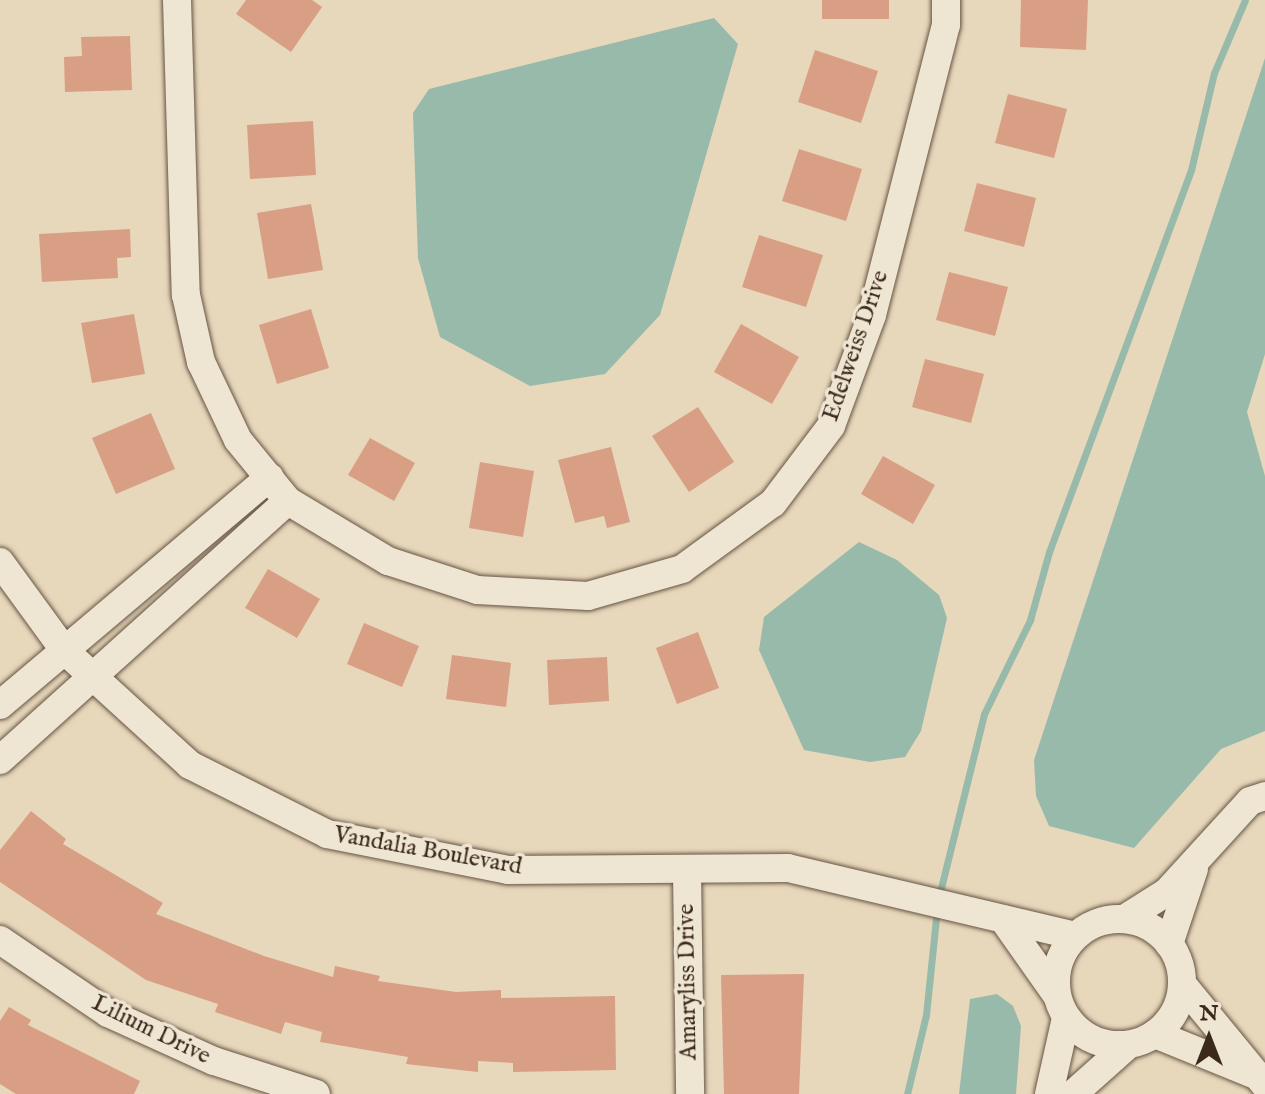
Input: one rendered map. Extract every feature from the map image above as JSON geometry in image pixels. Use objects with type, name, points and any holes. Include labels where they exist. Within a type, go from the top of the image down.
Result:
[{"type":"street","name":"Edelweiss Drive","points":[[177,0],[186,295],[201,362],[221,413],[288,501],[388,561],[477,590],[588,596],[682,569],[773,503],[831,426],[872,315],[946,25],[946,0]]},
{"type":"street","points":[[0,705],[270,477]]},
{"type":"street","points":[[0,760],[94,681],[288,501]]},
{"type":"street","name":"Vandalia Boulevard","points":[[0,562],[65,651],[94,681],[190,765],[327,834],[508,870],[788,868],[1075,936]]},
{"type":"street","points":[[1049,1094],[1061,1006],[1062,953],[1075,936],[1090,926],[1124,919],[1167,892],[1250,801],[1265,796]]},
{"type":"street","points":[[1169,944],[1198,857]]},
{"type":"street","name":"Amaryliss Drive","points":[[687,871],[690,1094]]},
{"type":"street","points":[[1003,919],[1061,1006],[1093,1040],[1128,1045]]},
{"type":"street","points":[[1124,919],[1157,931],[1169,944],[1182,984],[1260,1080]]},
{"type":"street","name":"Lilium Drive","points":[[0,940],[108,1013],[214,1061],[316,1094]]},
{"type":"street","points":[[1073,1094],[1128,1045],[1155,1034],[1174,1012],[1182,984]]},
{"type":"street","points":[[1155,1034],[1260,1080]]},
{"type":"shaded area","points":[[714,18],[738,44],[660,315],[605,374],[530,386],[440,337],[418,258],[413,113],[429,89]]},
{"type":"shaded area","points":[[1265,58],[1265,354],[1247,412],[1265,476],[1265,731],[1221,749],[1134,848],[1049,826],[1036,796],[1034,760]]},
{"type":"shaded area","points":[[859,542],[897,560],[939,595],[947,618],[921,731],[905,757],[870,762],[804,750],[759,650],[764,617]]},
{"type":"shaded area","points":[[997,994],[1013,1006],[1021,1026],[1016,1094],[959,1094],[970,999]]},
{"type":"building","points":[[246,0],[312,0],[322,7],[291,52],[236,14]]},
{"type":"building","points":[[822,0],[889,0],[889,19],[822,19]]},
{"type":"building","points":[[1021,0],[1088,0],[1086,50],[1020,47]]},
{"type":"building","points":[[130,36],[132,90],[65,92],[64,57],[82,56],[81,37]]},
{"type":"building","points":[[815,50],[878,71],[861,123],[798,102]]},
{"type":"building","points":[[1008,94],[1067,109],[1054,158],[995,143]]},
{"type":"building","points":[[313,121],[316,175],[250,179],[247,125]]},
{"type":"building","points":[[799,149],[862,169],[846,221],[782,201]]},
{"type":"building","points":[[977,183],[1036,198],[1024,247],[964,231]]},
{"type":"building","points":[[311,204],[323,270],[268,279],[257,213]]},
{"type":"building","points":[[130,229],[131,257],[117,258],[118,278],[42,282],[39,234]]},
{"type":"building","points":[[759,235],[823,255],[806,307],[742,287]]},
{"type":"building","points":[[949,272],[1008,287],[995,336],[936,320]]},
{"type":"building","points":[[311,309],[329,368],[277,384],[259,325]]},
{"type":"building","points":[[134,314],[145,374],[92,383],[81,323]]},
{"type":"building","points":[[741,324],[799,357],[772,404],[714,372]]},
{"type":"building","points":[[925,359],[984,374],[971,423],[912,407]]},
{"type":"building","points":[[698,407],[734,462],[689,492],[652,436]]},
{"type":"building","points":[[151,413],[175,469],[116,494],[92,438]]},
{"type":"building","points":[[370,438],[415,463],[394,501],[348,475]]},
{"type":"building","points":[[611,447],[630,522],[607,528],[604,516],[575,523],[558,460]]},
{"type":"building","points":[[883,456],[935,485],[913,524],[861,494]]},
{"type":"building","points":[[480,462],[534,471],[523,537],[469,528]]},
{"type":"building","points":[[268,569],[320,599],[297,638],[245,608]]},
{"type":"building","points":[[364,623],[419,646],[402,687],[347,664]]},
{"type":"building","points":[[698,632],[719,688],[677,704],[656,648]]},
{"type":"building","points":[[452,655],[511,663],[506,707],[446,699]]},
{"type":"building","points":[[607,657],[609,701],[549,705],[547,660]]},
{"type":"building","points":[[31,811],[66,839],[63,844],[163,903],[156,914],[264,956],[333,977],[335,966],[380,976],[378,981],[456,992],[501,990],[501,998],[615,996],[616,1070],[513,1072],[513,1063],[478,1061],[478,1072],[406,1064],[408,1057],[320,1042],[322,1032],[285,1022],[281,1034],[215,1012],[218,1004],[146,980],[0,882],[0,850]]},
{"type":"building","points":[[804,974],[799,1094],[724,1094],[721,975]]},
{"type":"building","points":[[9,1007],[31,1020],[28,1025],[140,1081],[134,1094],[16,1094],[0,1084],[0,1021]]},
{"type":"waterway","points":[[939,896],[984,714],[1030,620],[1049,552],[1191,170],[1214,73],[1245,0]]},
{"type":"waterway","points":[[907,1094],[926,1015],[937,908]]}]
